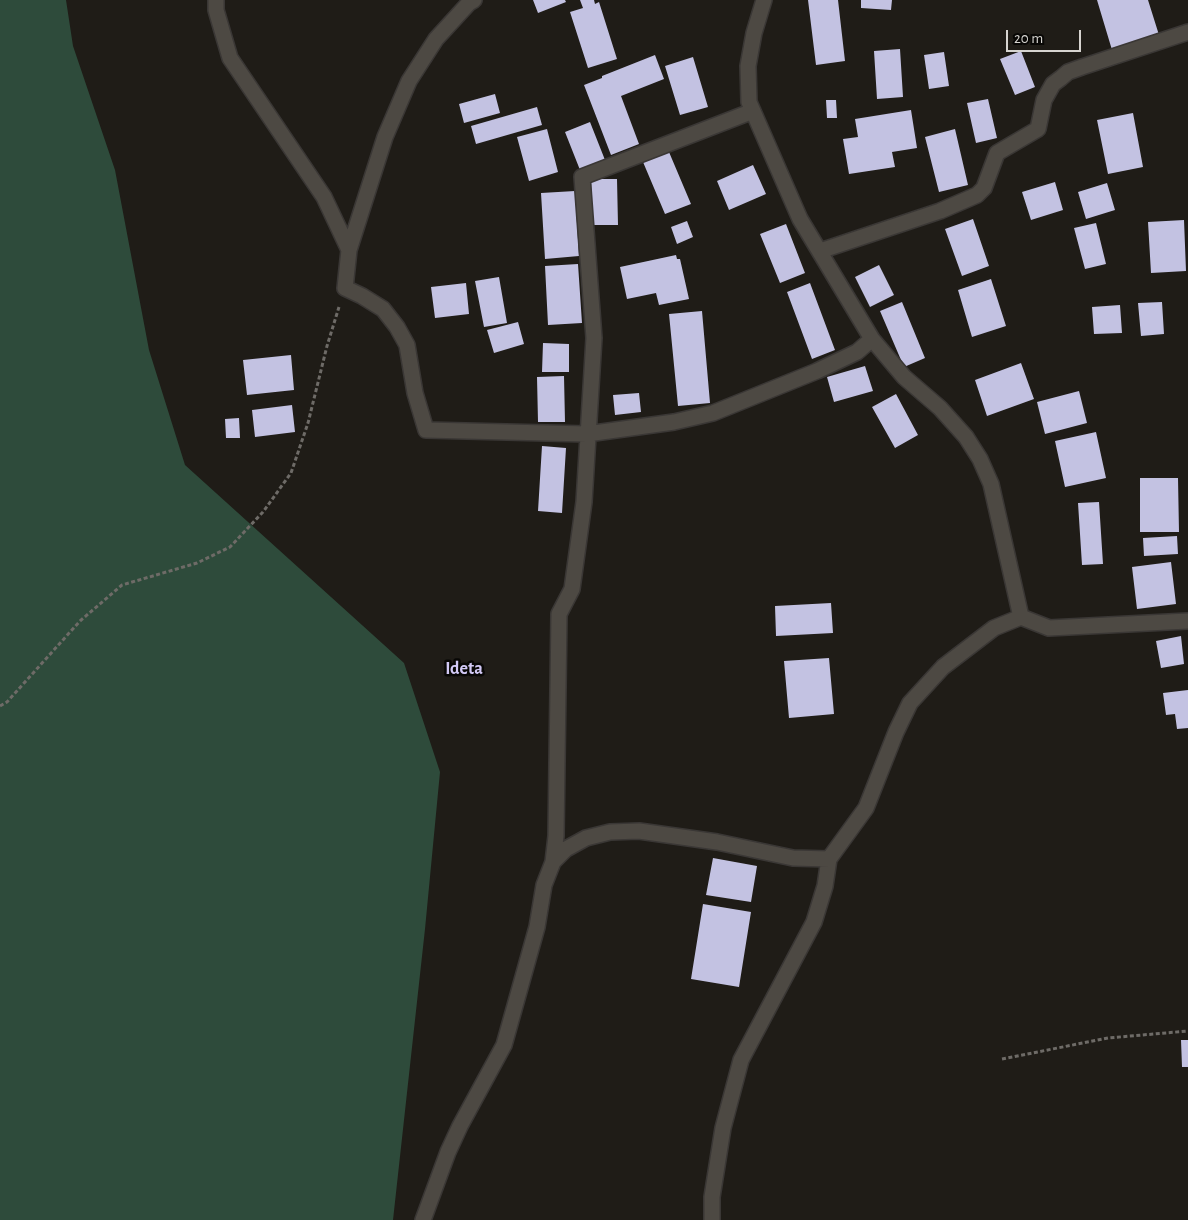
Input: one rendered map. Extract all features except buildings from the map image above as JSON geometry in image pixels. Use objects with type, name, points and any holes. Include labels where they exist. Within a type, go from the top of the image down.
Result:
[{"type":"street","points":[[216,0],[216,10],[230,58],[324,197],[349,250]]},
{"type":"street","points":[[474,0],[436,39],[409,81],[385,136],[349,250],[345,288],[383,309],[397,327],[407,345],[416,393],[426,430],[587,434],[674,422],[713,413],[818,371],[857,352],[872,339]]},
{"type":"street","points":[[764,0],[754,33],[748,66],[749,102],[800,219],[872,339],[904,377],[940,408],[966,438],[980,459],[991,484],[1021,617]]},
{"type":"street","points":[[820,251],[940,211],[977,195],[984,188],[997,153],[1038,129],[1044,100],[1053,84],[1060,78],[1068,72],[1188,32]]},
{"type":"street","points":[[423,1220],[448,1152],[460,1126],[504,1045],[537,927],[544,885],[553,862],[556,836],[559,614],[572,589],[577,558],[584,502],[594,338],[582,177],[753,111]]},
{"type":"street","points":[[712,1220],[712,1197],[723,1128],[742,1060],[814,922],[825,886],[829,859],[866,808],[896,732],[910,704],[943,667],[994,628],[1021,617],[1049,628],[1188,621]]},
{"type":"street","points":[[553,862],[566,849],[586,838],[610,832],[639,831],[717,842],[794,858],[829,859]]},
{"type":"path","points":[[0,706],[7,702],[80,621],[122,584],[197,563],[230,547],[264,512],[291,473],[308,423],[327,346],[345,288]]},
{"type":"path","points":[[1002,1059],[1108,1038],[1188,1030]]},
{"type":"green space","points":[[0,0],[66,0],[73,46],[115,170],[149,350],[185,465],[404,663],[440,772],[393,1220],[0,1220]]},
{"type":"district","name":"Ideta","points":[[464,669]]}]
